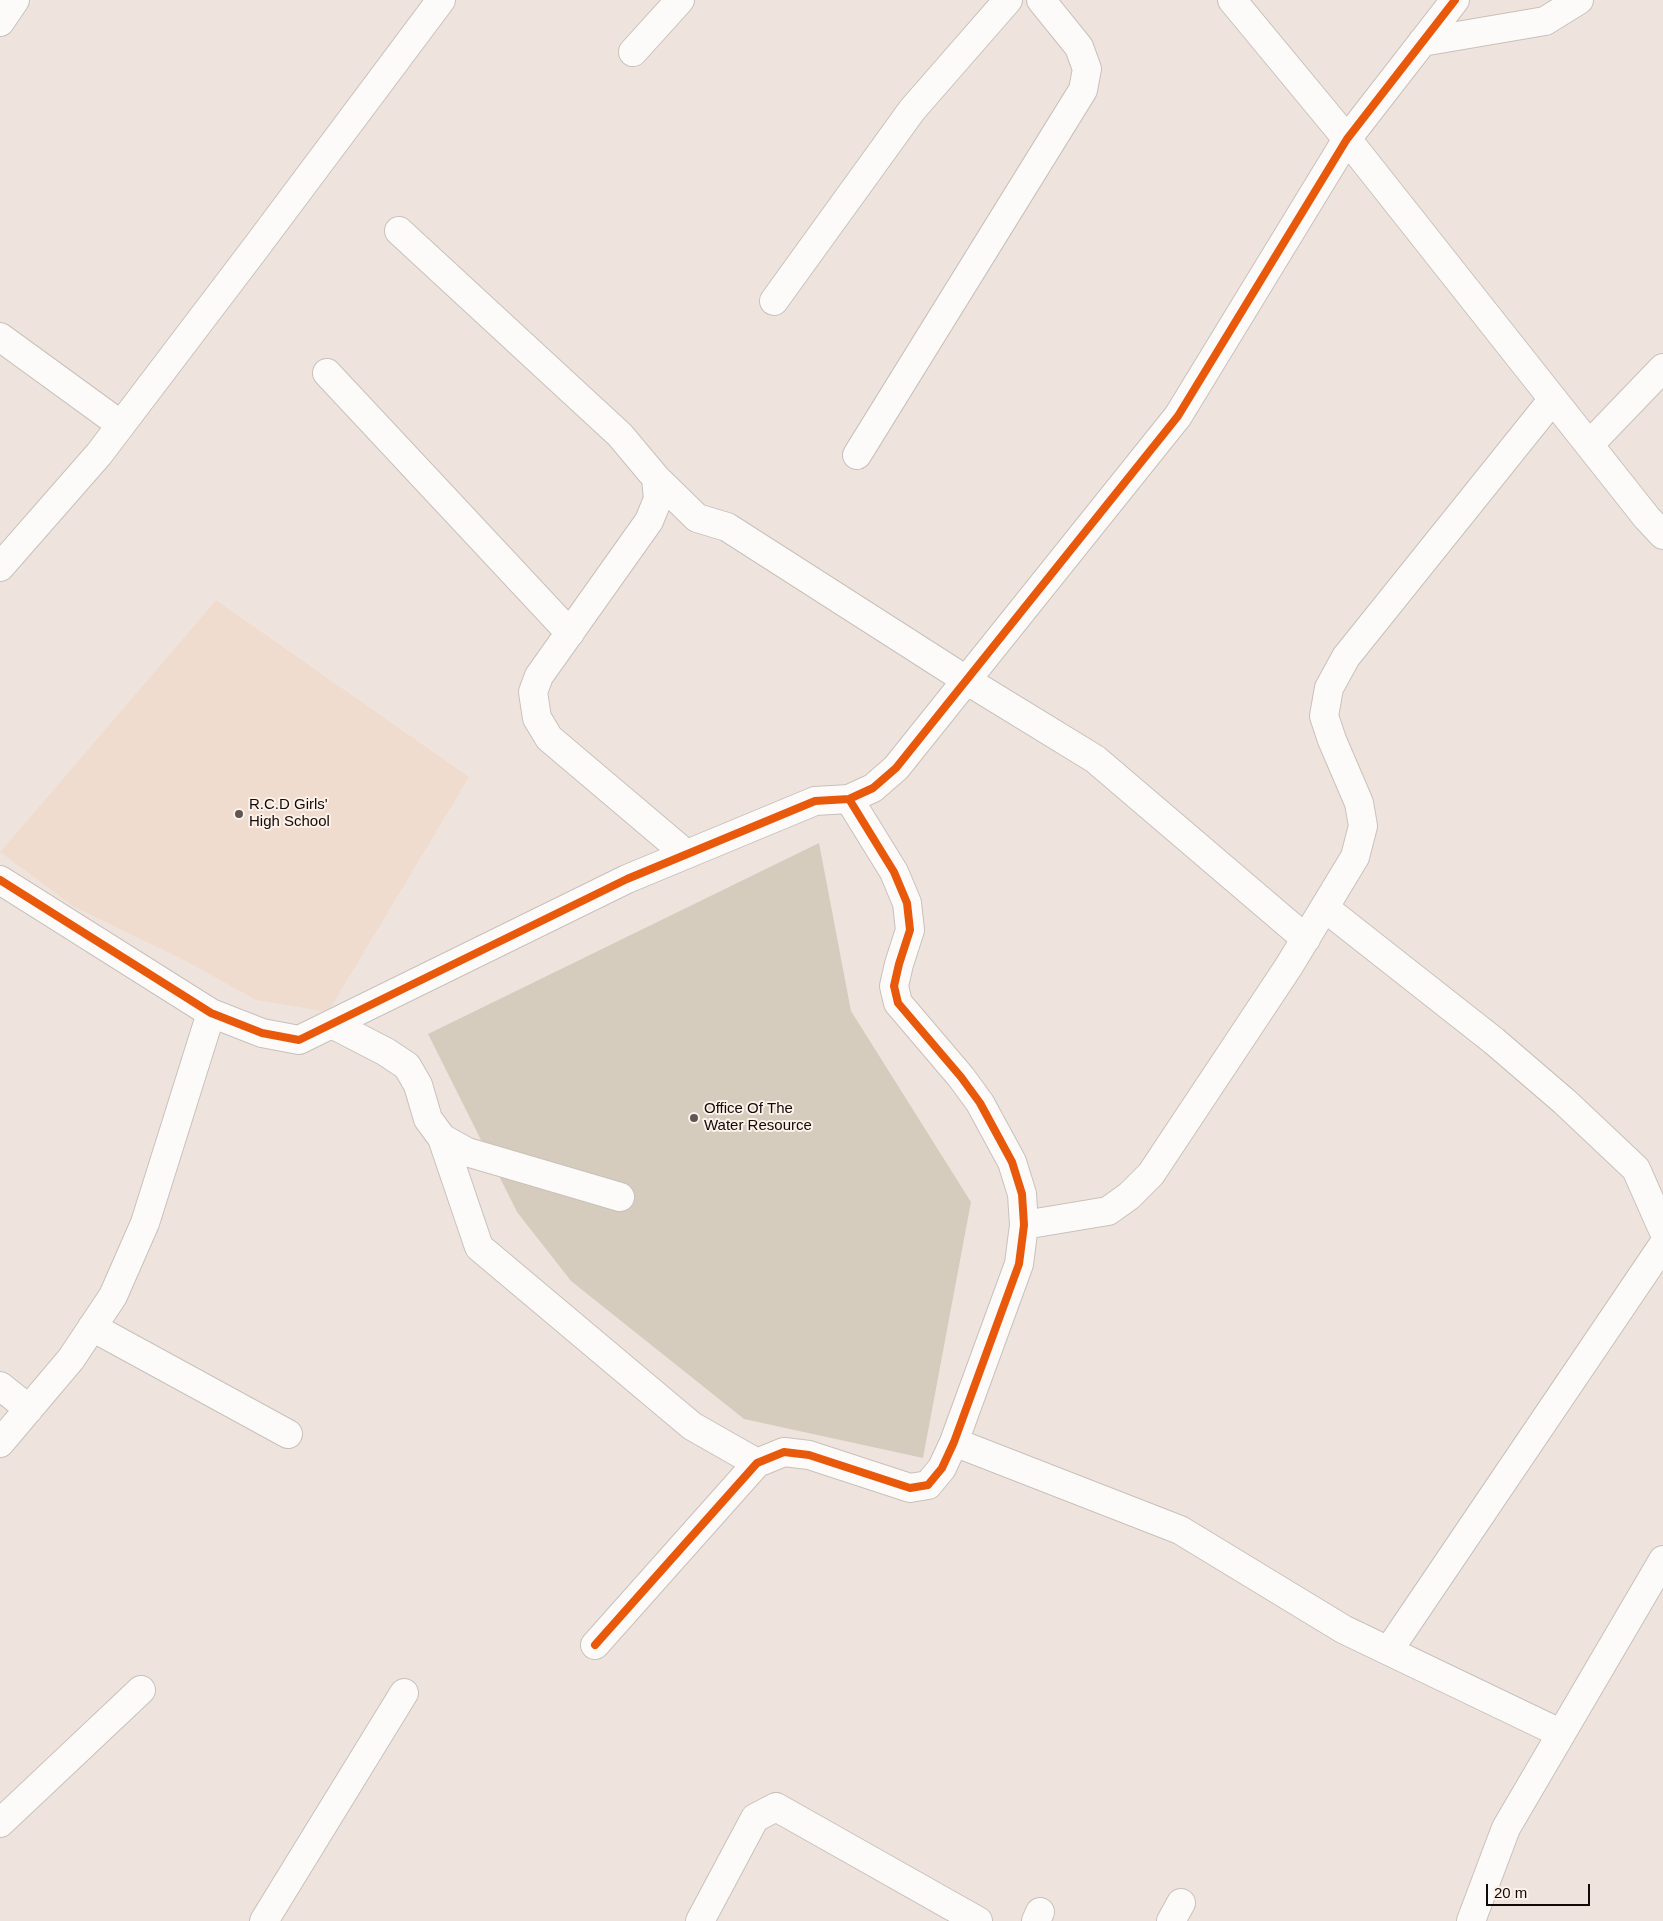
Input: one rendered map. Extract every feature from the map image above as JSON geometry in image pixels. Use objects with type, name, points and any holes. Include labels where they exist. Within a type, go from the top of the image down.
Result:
[{"type":"street","points":[[0,22],[15,0]]},
{"type":"street","points":[[0,567],[99,454],[441,0]]},
{"type":"street","points":[[633,52],[680,0]]},
{"type":"street","points":[[774,301],[912,110],[1008,0]]},
{"type":"street","points":[[858,455],[1083,90],[1087,69],[1079,47],[1041,0]]},
{"type":"street","points":[[1232,0],[1346,139],[1647,518],[1663,535]]},
{"type":"street","points":[[0,880],[212,1013],[262,1033],[299,1040],[627,879],[815,801],[849,799],[873,788],[896,768],[1178,416],[1346,139],[1456,0]]},
{"type":"street","points":[[1422,42],[1545,21],[1578,0]]},
{"type":"street","points":[[398,231],[620,435],[656,478],[697,518],[727,527],[966,680],[1095,759],[1306,940]]},
{"type":"street","points":[[0,337],[121,425]]},
{"type":"street","points":[[1589,446],[1663,368]]},
{"type":"street","points":[[327,373],[570,632]]},
{"type":"street","points":[[1024,1226],[1108,1211],[1129,1196],[1151,1174],[1306,940],[1355,857],[1363,826],[1359,803],[1332,740],[1324,716],[1329,688],[1346,657],[1553,399]]},
{"type":"street","points":[[656,478],[658,499],[649,521],[540,676],[533,692],[537,718],[549,738],[686,854]]},
{"type":"street","points":[[595,1645],[757,1462],[784,1452],[809,1455],[910,1488],[928,1485],[942,1468],[954,1442],[1019,1264],[1024,1226],[1022,1194],[1012,1162],[980,1103],[961,1077],[898,1003],[894,986],[910,930],[907,903],[894,872],[849,799]]},
{"type":"street","points":[[1325,908],[1494,1041],[1566,1102],[1636,1169],[1663,1230]]},
{"type":"street","points":[[0,1444],[71,1359],[113,1296],[145,1223],[212,1013]]},
{"type":"street","points":[[332,1024],[386,1052],[407,1066],[418,1085],[428,1119],[442,1138],[479,1247],[692,1426],[757,1462]]},
{"type":"street","points":[[442,1138],[467,1152],[620,1197]]},
{"type":"street","points":[[1389,1650],[1663,1245]]},
{"type":"street","points":[[92,1327],[288,1434]]},
{"type":"street","points":[[0,1386],[29,1409]]},
{"type":"street","points":[[954,1442],[1180,1530],[1343,1629],[1560,1733]]},
{"type":"street","points":[[1471,1921],[1506,1828],[1663,1560]]},
{"type":"street","points":[[0,1824],[141,1690]]},
{"type":"street","points":[[264,1921],[404,1693]]},
{"type":"street","points":[[700,1921],[755,1818],[776,1807],[978,1921]]},
{"type":"shaded area","name":"R.C.D Girls' High School","points":[[216,600],[469,777],[328,1012],[256,1000],[184,960],[74,907],[0,852]]},
{"type":"building","name":"Office Of The Water Resource","points":[[819,843],[851,1011],[971,1202],[923,1458],[744,1419],[571,1281],[517,1212],[428,1034]]},
{"type":"cycle path","points":[[0,880],[211,1013],[262,1033],[299,1040],[627,879],[815,801],[849,799],[873,788],[896,768],[1178,416],[1347,139],[1455,0]]},
{"type":"cycle path","points":[[595,1645],[757,1463],[784,1452],[809,1455],[910,1488],[928,1485],[942,1468],[954,1442],[1019,1264],[1024,1225],[1022,1194],[1012,1162],[980,1103],[961,1077],[898,1003],[894,986],[910,930],[907,903],[894,872],[849,799]]},
{"type":"place","name":"R.C.D Girls' High School","points":[[239,814]]},
{"type":"place","name":"Office Of The Water Resource","points":[[694,1118]]}]
